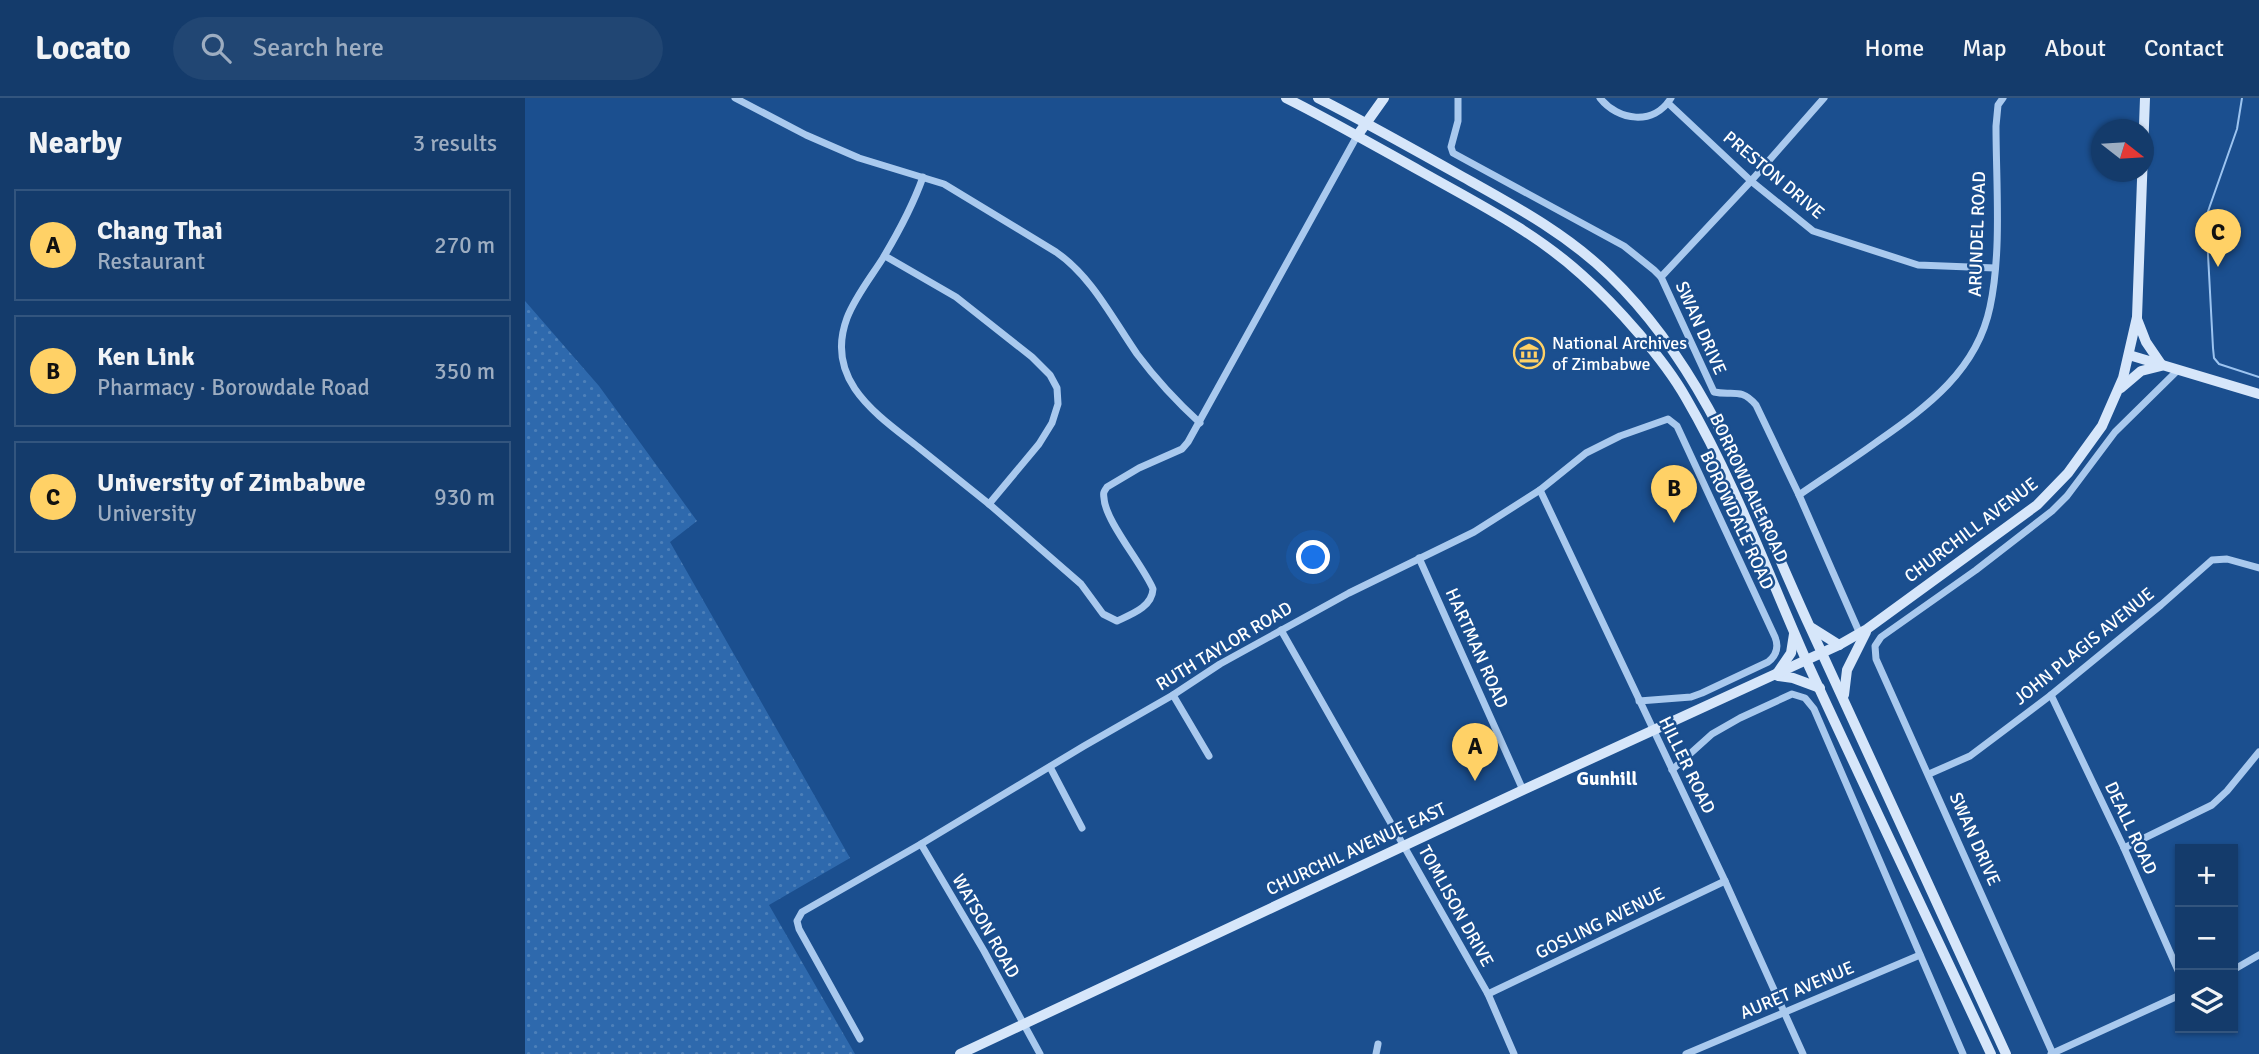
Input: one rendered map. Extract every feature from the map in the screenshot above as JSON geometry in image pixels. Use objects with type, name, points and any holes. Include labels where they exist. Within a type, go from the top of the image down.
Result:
[{"type":"main road","name":"BORROWDALE ROAD","points":[[1286,98],[1493,212],[1549,247],[1585,278],[1626,321],[1686,398],[1757,545],[1807,662],[1990,1054]]},
{"type":"main road","name":"BORROWDALE ROAD","points":[[1318,98],[1366,122],[1557,232],[1583,251],[1623,289],[1671,346],[1691,377],[1741,472],[2006,1054]]},
{"type":"main road","points":[[1357,136],[1384,98]]},
{"type":"main road","name":"CHURCHILL AVENUE","points":[[1807,662],[1863,632],[2037,505],[2068,473],[2097,434],[2117,391],[2129,355],[2137,317],[2145,98]]},
{"type":"main road","points":[[2137,317],[2146,342],[2162,365]]},
{"type":"main road","points":[[2129,355],[2259,394]]},
{"type":"main road","points":[[2117,391],[2140,371],[2162,365]]},
{"type":"main road","points":[[1810,626],[1839,645]]},
{"type":"main road","points":[[1794,632],[1791,653],[1776,675],[1820,688]]},
{"type":"main road","points":[[1844,697],[1847,670],[1863,632]]},
{"type":"main road","name":"CHURCHIL AVENUE EAST","points":[[960,1054],[1523,790],[1807,662]]},
{"type":"street","points":[[735,98],[806,135],[859,158],[923,177],[959,192],[1069,261],[1085,277],[1140,357],[1200,423]]},
{"type":"street","name":"SWAN DRIVE","points":[[1458,98],[1458,121],[1451,147],[1453,153],[1624,246],[1661,277],[1714,392],[1743,394],[1756,405],[1863,632]]},
{"type":"street","name":"PRESTON DRIVE","points":[[1600,98],[1609,109],[1633,118],[1646,117],[1658,111],[1669,100],[1751,181],[1808,228],[1821,235],[1918,264],[1995,268]]},
{"type":"street","points":[[1661,277],[1824,98]]},
{"type":"street","name":"ARUNDEL ROAD","points":[[1799,495],[1912,418],[1951,383],[1969,360],[1991,306],[1995,268],[1996,126],[1998,105],[2003,98]]},
{"type":"street","points":[[923,177],[885,256],[847,318],[842,351],[851,384],[871,411],[989,503],[1081,584],[1103,614],[1113,621],[1146,605],[1151,599],[1153,589],[1111,517],[1104,502],[1104,491],[1139,468],[1182,449],[1200,423],[1357,136]]},
{"type":"street","points":[[885,256],[956,297],[1032,358],[1050,375],[1057,388],[1058,404],[1052,423],[1039,444],[989,503]]},
{"type":"street","points":[[1948,570],[1958,583],[2052,511],[2067,496],[2115,432],[2178,370]]},
{"type":"street","name":"RUTH TAYLOR ROAD","points":[[860,1039],[799,929],[797,921],[802,912],[1173,695],[1220,664],[1349,593],[1464,537],[1540,490],[1586,453],[1620,436],[1668,419]]},
{"type":"street","name":"BOROWDALE ROAD","points":[[1639,701],[1691,696],[1768,662],[1777,647],[1775,637],[1677,426],[1668,419]]},
{"type":"street","name":"HILLER ROAD","points":[[1540,490],[1725,881],[1803,1054]]},
{"type":"street","name":"HARTMAN ROAD","points":[[1419,558],[1523,790]]},
{"type":"street","name":"JOHN PLAGIS AVENUE","points":[[1929,774],[1970,756],[2051,695],[2161,606],[2212,560],[2227,559],[2259,568]]},
{"type":"street","name":"SWAN DRIVE","points":[[1958,583],[1881,638],[1875,646],[1876,659],[2053,1054]]},
{"type":"street","name":"TOMLISON DRIVE","points":[[1281,630],[1488,994],[1514,1054]]},
{"type":"street","points":[[1672,770],[1712,734],[1740,718],[1792,694],[1805,698],[1814,709],[1963,1054]]},
{"type":"street","points":[[1173,695],[1209,756]]},
{"type":"street","name":"DEALL ROAD","points":[[2051,695],[2178,970]]},
{"type":"street","points":[[2123,848],[2212,805],[2259,752]]},
{"type":"street","points":[[1050,767],[1083,828]]},
{"type":"street","name":"WATSON ROAD","points":[[921,844],[1040,1054]]},
{"type":"street","name":"GOSLING AVENUE","points":[[1488,994],[1725,881]]},
{"type":"street","points":[[2238,967],[2259,954]]},
{"type":"street","name":"AURET AVENUE","points":[[1686,1054],[1920,955]]},
{"type":"street","points":[[2053,1054],[2175,997]]},
{"type":"street","points":[[1375,1054],[1378,1044]]},
{"type":"shaded area","points":[[525,301],[599,386],[697,521],[670,542],[850,858],[769,905],[855,1054],[525,1054]]},
{"type":"waterway","points":[[2242,98],[2237,129],[2206,217],[2213,348],[2214,358],[2219,364],[2259,377]]},
{"type":"place","name":"University of Zimbabwe","points":[[2218,267]]},
{"type":"place","name":"National Archives of Zimbabwe","points":[[1529,353]]},
{"type":"place","name":"Ken Link","points":[[1674,523]]},
{"type":"place","name":"Chang Thai","points":[[1475,781]]},
{"type":"district","name":"Gunhill","points":[[1607,778]]}]
